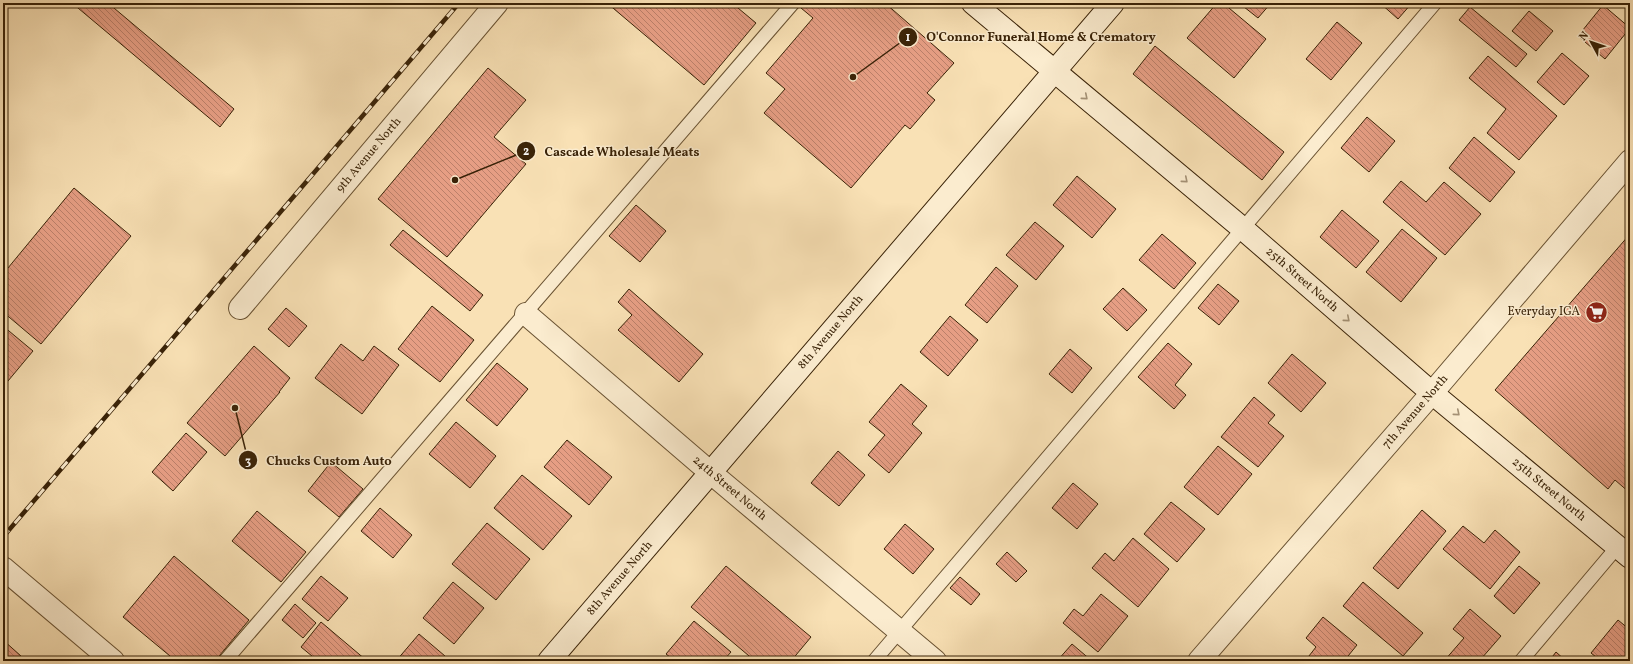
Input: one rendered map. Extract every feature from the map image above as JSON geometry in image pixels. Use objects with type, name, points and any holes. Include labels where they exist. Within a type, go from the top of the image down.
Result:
[{"type":"street","name":"9th Avenue North","points":[[240,308],[497,3]]},
{"type":"street","name":"25th Street North","points":[[973,3],[1242,228],[1432,393],[1624,552]]},
{"type":"street","name":"8th Avenue North","points":[[549,661],[1113,3]]},
{"type":"street","name":"7th Avenue North","points":[[1199,661],[1432,393],[1630,161]]},
{"type":"street","name":"24th Street North","points":[[526,314],[711,473],[935,661]]},
{"type":"street","points":[[3,568],[113,661]]},
{"type":"lane","points":[[225,661],[793,3]]},
{"type":"lane","points":[[874,661],[1435,3]]},
{"type":"lane","points":[[1521,661],[1624,552]]},
{"type":"building","points":[[72,3],[108,3],[234,109],[220,127]]},
{"type":"building","points":[[607,3],[732,3],[756,23],[704,85]]},
{"type":"building","points":[[805,3],[885,3],[954,63],[927,93],[935,100],[910,129],[905,125],[851,188],[764,113],[785,89],[766,73],[813,18],[801,8]]},
{"type":"building","points":[[1217,3],[1223,3],[1266,39],[1234,78],[1187,38]]},
{"type":"building","points":[[1239,3],[1271,3],[1258,18]]},
{"type":"building","points":[[1380,3],[1412,3],[1398,19]]},
{"type":"building","points":[[1603,5],[1630,28],[1605,59],[1578,36]]},
{"type":"building","points":[[1470,7],[1527,54],[1516,67],[1459,20]]},
{"type":"building","points":[[1529,11],[1553,31],[1536,51],[1512,31]]},
{"type":"building","points":[[1337,22],[1362,43],[1331,80],[1306,59]]},
{"type":"building","points":[[1155,46],[1284,152],[1262,180],[1133,74]]},
{"type":"building","points":[[1562,53],[1589,76],[1564,105],[1537,82]]},
{"type":"building","points":[[1488,56],[1557,116],[1519,160],[1487,133],[1506,109],[1469,78]]},
{"type":"building","points":[[488,68],[526,100],[494,137],[526,164],[447,257],[378,199]]},
{"type":"building","points":[[1367,117],[1395,141],[1369,172],[1341,148]]},
{"type":"building","points":[[1474,137],[1515,172],[1490,202],[1449,168]]},
{"type":"building","points":[[1077,176],[1116,209],[1092,238],[1053,205]]},
{"type":"building","points":[[1401,181],[1426,202],[1444,182],[1481,214],[1445,255],[1383,202]]},
{"type":"building","points":[[74,188],[131,236],[41,344],[3,312],[3,274]]},
{"type":"building","points":[[636,205],[666,231],[640,262],[609,236]]},
{"type":"building","points":[[1342,210],[1379,241],[1356,268],[1320,237]]},
{"type":"building","points":[[1035,222],[1064,246],[1036,280],[1006,255]]},
{"type":"building","points":[[1402,229],[1437,258],[1401,302],[1366,272]]},
{"type":"building","points":[[403,230],[483,295],[470,311],[390,245]]},
{"type":"building","points":[[1162,234],[1196,263],[1174,289],[1139,260]]},
{"type":"building","name":"Everyday IGA","points":[[1630,234],[1630,493],[1615,480],[1608,489],[1495,390]]},
{"type":"building","points":[[996,267],[1018,286],[987,323],[965,305]]},
{"type":"building","points":[[1218,284],[1239,301],[1219,325],[1198,308]]},
{"type":"building","points":[[1123,288],[1147,310],[1127,331],[1103,309]]},
{"type":"building","points":[[629,289],[703,354],[679,382],[618,330],[632,315],[618,302]]},
{"type":"building","points":[[432,306],[474,340],[440,382],[398,349]]},
{"type":"building","points":[[286,308],[307,326],[289,347],[268,329]]},
{"type":"building","points":[[950,316],[978,340],[948,376],[920,352]]},
{"type":"building","points":[[3,326],[33,351],[3,387]]},
{"type":"building","points":[[1168,343],[1192,364],[1175,385],[1186,395],[1174,409],[1138,377]]},
{"type":"building","points":[[341,344],[363,361],[374,346],[399,365],[362,414],[315,378]]},
{"type":"building","points":[[254,346],[290,378],[280,392],[225,456],[187,423]]},
{"type":"building","points":[[1070,349],[1092,368],[1072,393],[1049,374]]},
{"type":"building","points":[[1292,354],[1326,383],[1301,412],[1268,383]]},
{"type":"building","points":[[497,363],[528,389],[497,426],[466,400]]},
{"type":"building","points":[[901,384],[927,406],[912,424],[922,433],[889,473],[868,455],[885,435],[869,422]]},
{"type":"building","points":[[1254,397],[1275,415],[1268,423],[1284,436],[1258,467],[1221,437]]},
{"type":"building","points":[[456,422],[496,456],[470,488],[429,454]]},
{"type":"building","points":[[186,433],[207,452],[173,491],[152,472]]},
{"type":"building","points":[[567,440],[612,477],[589,505],[544,467]]},
{"type":"building","points":[[1218,446],[1252,474],[1218,515],[1184,487]]},
{"type":"building","points":[[838,451],[865,475],[839,506],[811,483]]},
{"type":"building","points":[[331,462],[363,489],[339,517],[308,491]]},
{"type":"building","points":[[522,475],[572,516],[543,550],[494,508]]},
{"type":"building","points":[[1073,483],[1098,504],[1077,529],[1052,508]]},
{"type":"building","points":[[1171,502],[1205,529],[1177,562],[1144,534]]},
{"type":"building","points":[[380,508],[412,535],[393,558],[361,531]]},
{"type":"building","points":[[1422,510],[1446,531],[1398,589],[1373,568]]},
{"type":"building","points":[[257,511],[306,552],[281,582],[232,541]]},
{"type":"building","points":[[487,523],[530,559],[496,600],[452,564]]},
{"type":"building","points":[[905,524],[934,549],[913,574],[884,549]]},
{"type":"building","points":[[1463,526],[1484,543],[1495,530],[1520,552],[1490,589],[1443,549]]},
{"type":"building","points":[[1133,538],[1169,569],[1138,607],[1092,568],[1105,553],[1114,561]]},
{"type":"building","points":[[1007,552],[1027,571],[1016,582],[996,564]]},
{"type":"building","points":[[174,556],[249,620],[215,661],[176,661],[123,617]]},
{"type":"building","points":[[726,566],[811,637],[791,661],[755,661],[691,607]]},
{"type":"building","points":[[1519,566],[1540,583],[1514,614],[1494,596]]},
{"type":"building","points":[[321,576],[348,598],[328,621],[302,599]]},
{"type":"building","points":[[960,577],[980,594],[971,605],[950,588]]},
{"type":"building","points":[[453,582],[484,608],[454,644],[423,618]]},
{"type":"building","points":[[1363,582],[1423,633],[1403,656],[1343,606]]},
{"type":"building","points":[[1101,594],[1128,616],[1098,652],[1063,623],[1074,609],[1083,616]]},
{"type":"building","points":[[295,604],[316,623],[303,638],[282,620]]},
{"type":"building","points":[[1470,609],[1501,636],[1481,659],[1483,661],[1444,661],[1464,638],[1453,629]]},
{"type":"building","points":[[1323,617],[1357,645],[1344,661],[1305,661],[1316,647],[1306,638]]},
{"type":"building","points":[[1618,620],[1630,630],[1630,661],[1601,661],[1591,653]]},
{"type":"building","points":[[694,621],[731,652],[723,661],[675,661],[666,654]]},
{"type":"building","points":[[321,622],[366,660],[318,661],[301,647]]},
{"type":"building","points":[[419,634],[445,656],[441,661],[396,661]]},
{"type":"building","points":[[3,640],[21,656],[17,661],[3,661]]},
{"type":"building","points":[[1072,644],[1092,661],[1057,661]]},
{"type":"building","points":[[1556,652],[1566,661],[1549,661]]},
{"type":"railway","points":[[3,537],[459,3]]},
{"type":"place","name":"O'Connor Funeral Home & Crematory","points":[[853,77]]},
{"type":"place","name":"Cascade Wholesale Meats","points":[[455,180]]},
{"type":"place","name":"Everyday IGA","points":[[1596,312]]},
{"type":"place","name":"Chucks Custom Auto","points":[[235,408]]}]
